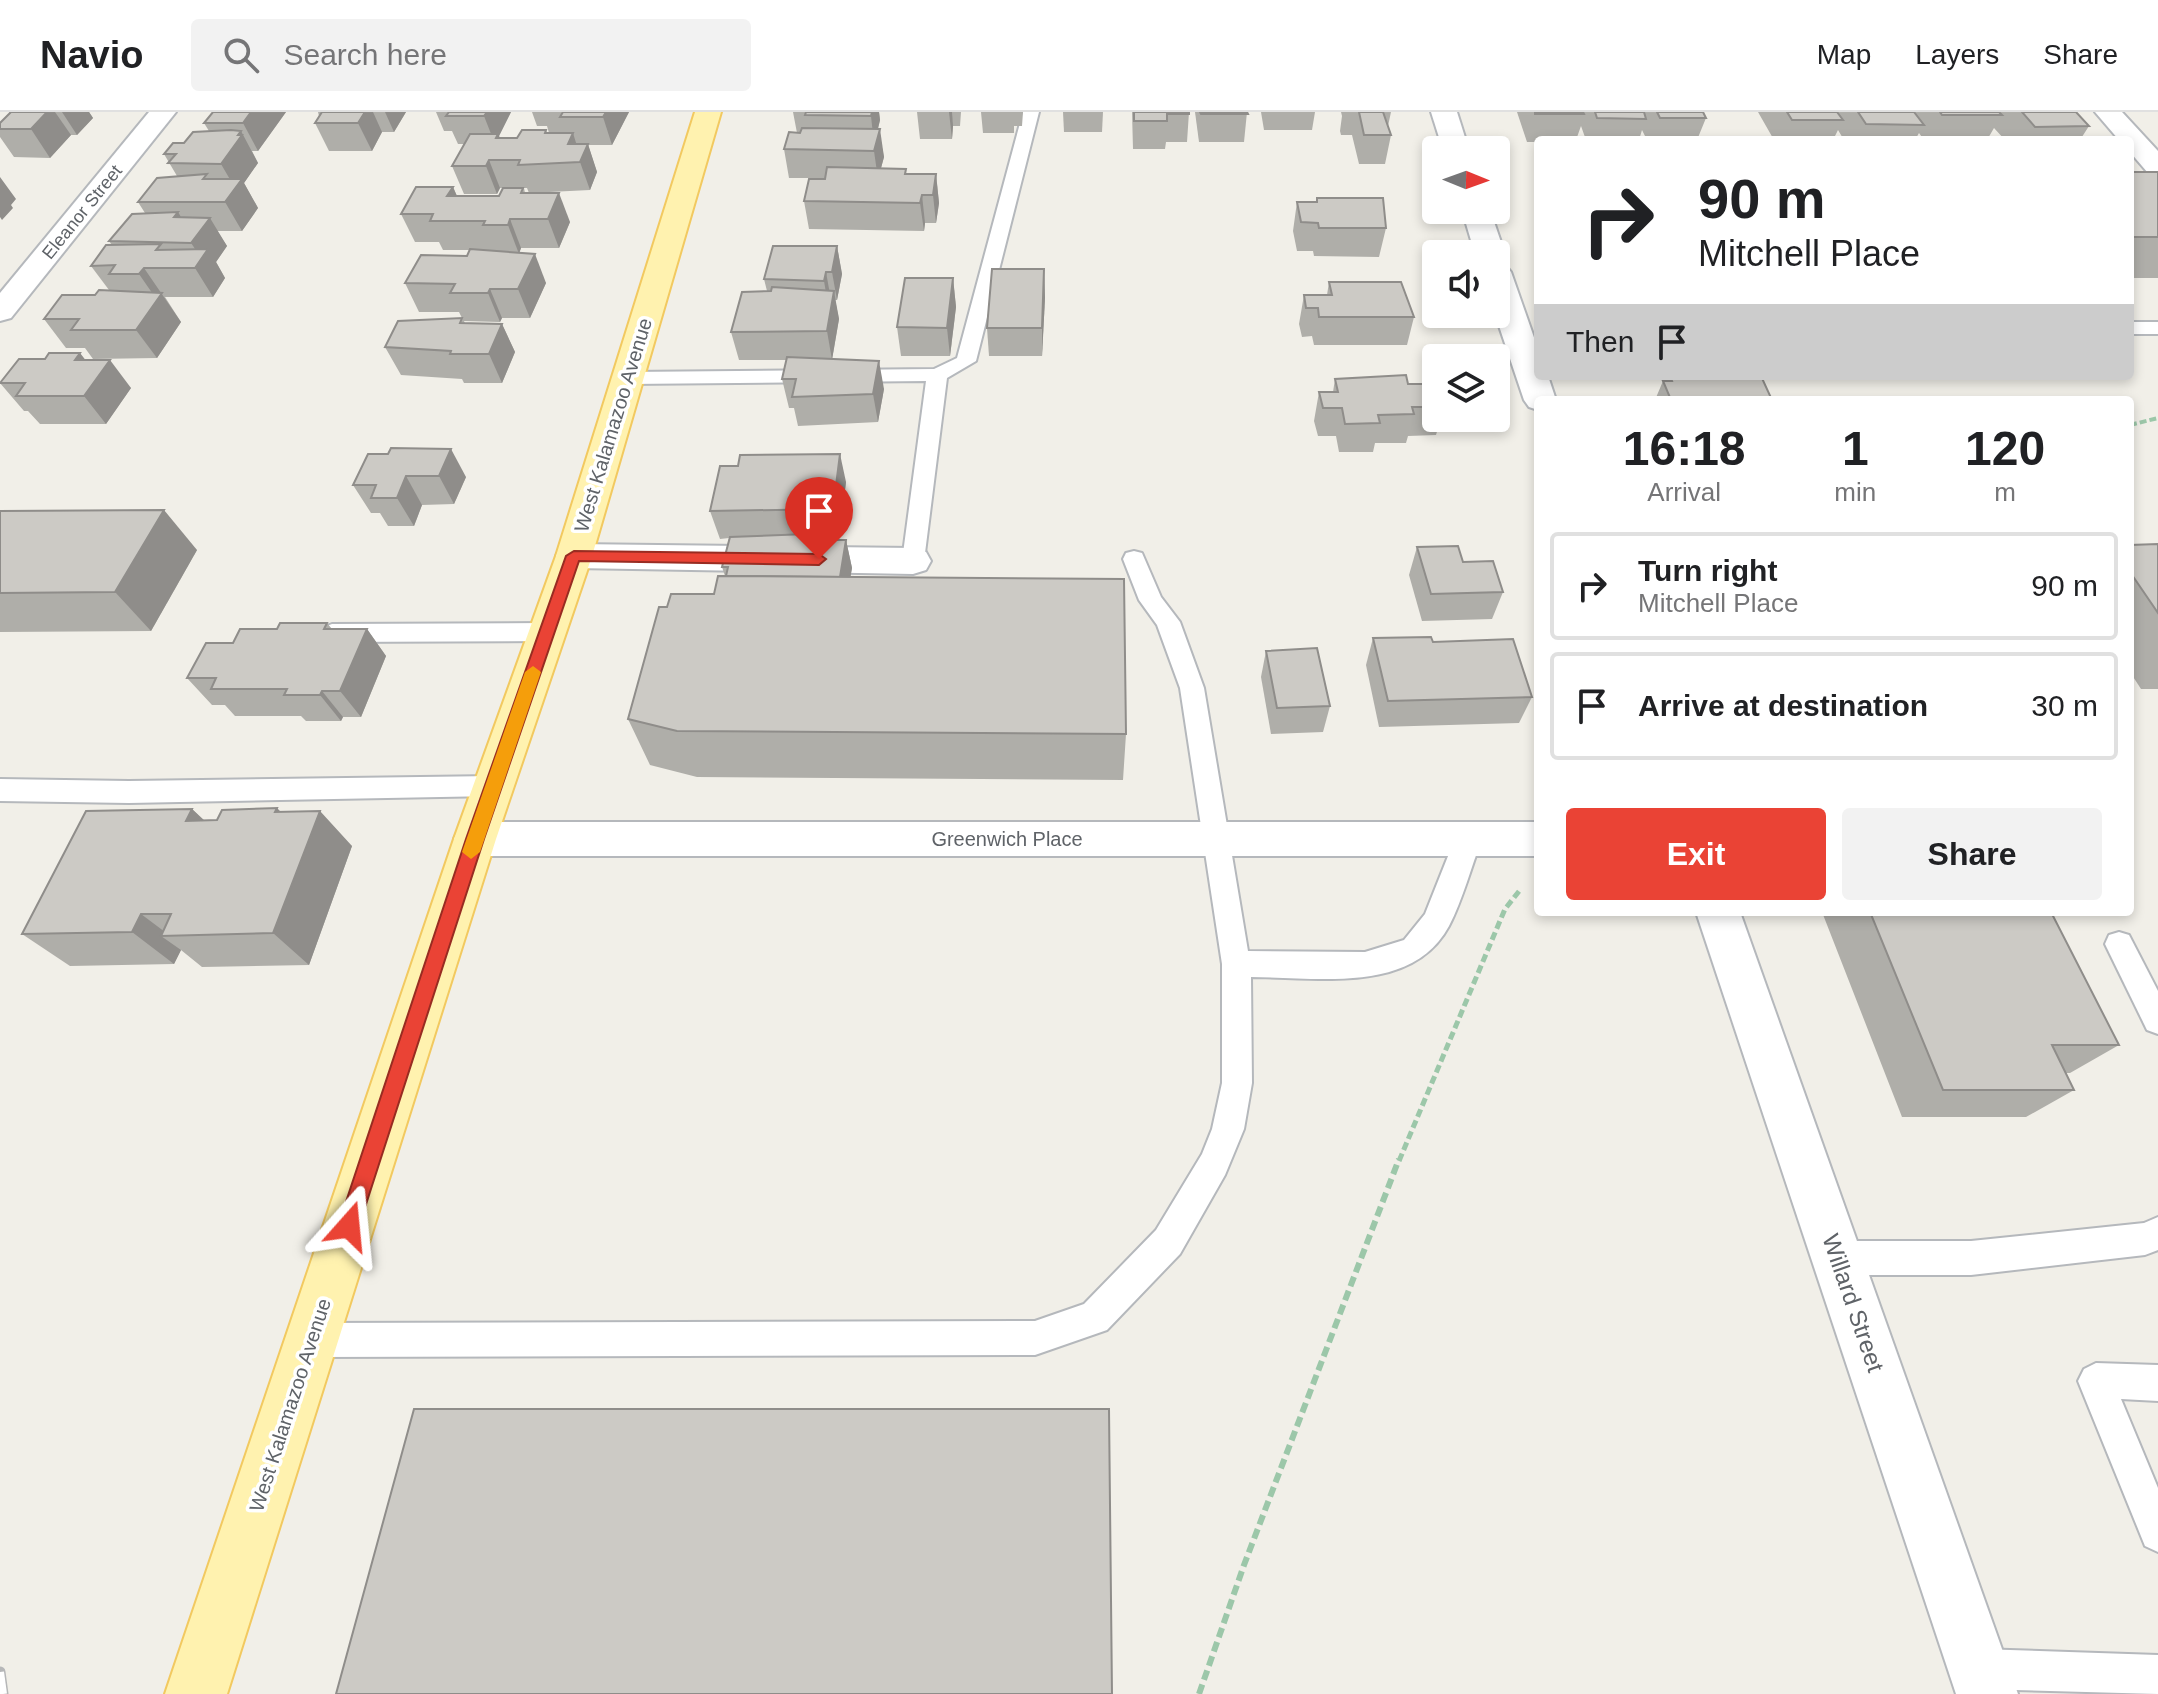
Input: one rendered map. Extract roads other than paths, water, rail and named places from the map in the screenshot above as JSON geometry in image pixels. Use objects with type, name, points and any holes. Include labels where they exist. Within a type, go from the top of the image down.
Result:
[{"type":"main road","name":"West Kalamazoo Avenue","points":[[196,1694],[475,839],[574,556],[708,112]]},
{"type":"street","name":"Eleanor Street","points":[[0,312],[163,112]]},
{"type":"street","points":[[1444,112],[1452,136]]},
{"type":"street","points":[[2108,112],[2130,136]]},
{"type":"street","points":[[2134,141],[2158,167]]},
{"type":"street","points":[[1510,313],[1539,396]]},
{"type":"street","points":[[574,556],[913,561]]},
{"type":"street","name":"Greenwich Place","points":[[475,839],[1534,839]]},
{"type":"street","name":"Willard Street","points":[[1719,916],[1982,1682]]},
{"type":"lane","points":[[628,378],[937,375],[966,361],[1031,112]]},
{"type":"lane","points":[[2134,328],[2158,328]]},
{"type":"lane","points":[[913,561],[937,375]]},
{"type":"lane","points":[[312,1340],[1035,1338],[1095,1318],[1168,1242],[1214,1164],[1228,1129],[1237,1083],[1236,964],[1192,688],[1168,622],[1151,600],[1134,559]]},
{"type":"lane","points":[[304,633],[547,632]]},
{"type":"lane","points":[[0,790],[129,792],[494,786]]},
{"type":"lane","points":[[1236,964],[1365,965],[1393,959],[1414,949],[1437,921],[1468,839]]},
{"type":"lane","points":[[2119,944],[2158,1021]]},
{"type":"lane","points":[[1837,1258],[1971,1258],[2145,1239],[2158,1233]]},
{"type":"lane","points":[[2158,1383],[2096,1381],[2158,1533]]},
{"type":"lane","points":[[1982,1682],[2158,1675]]},
{"type":"railway","points":[[0,1672],[3,1694]]}]
